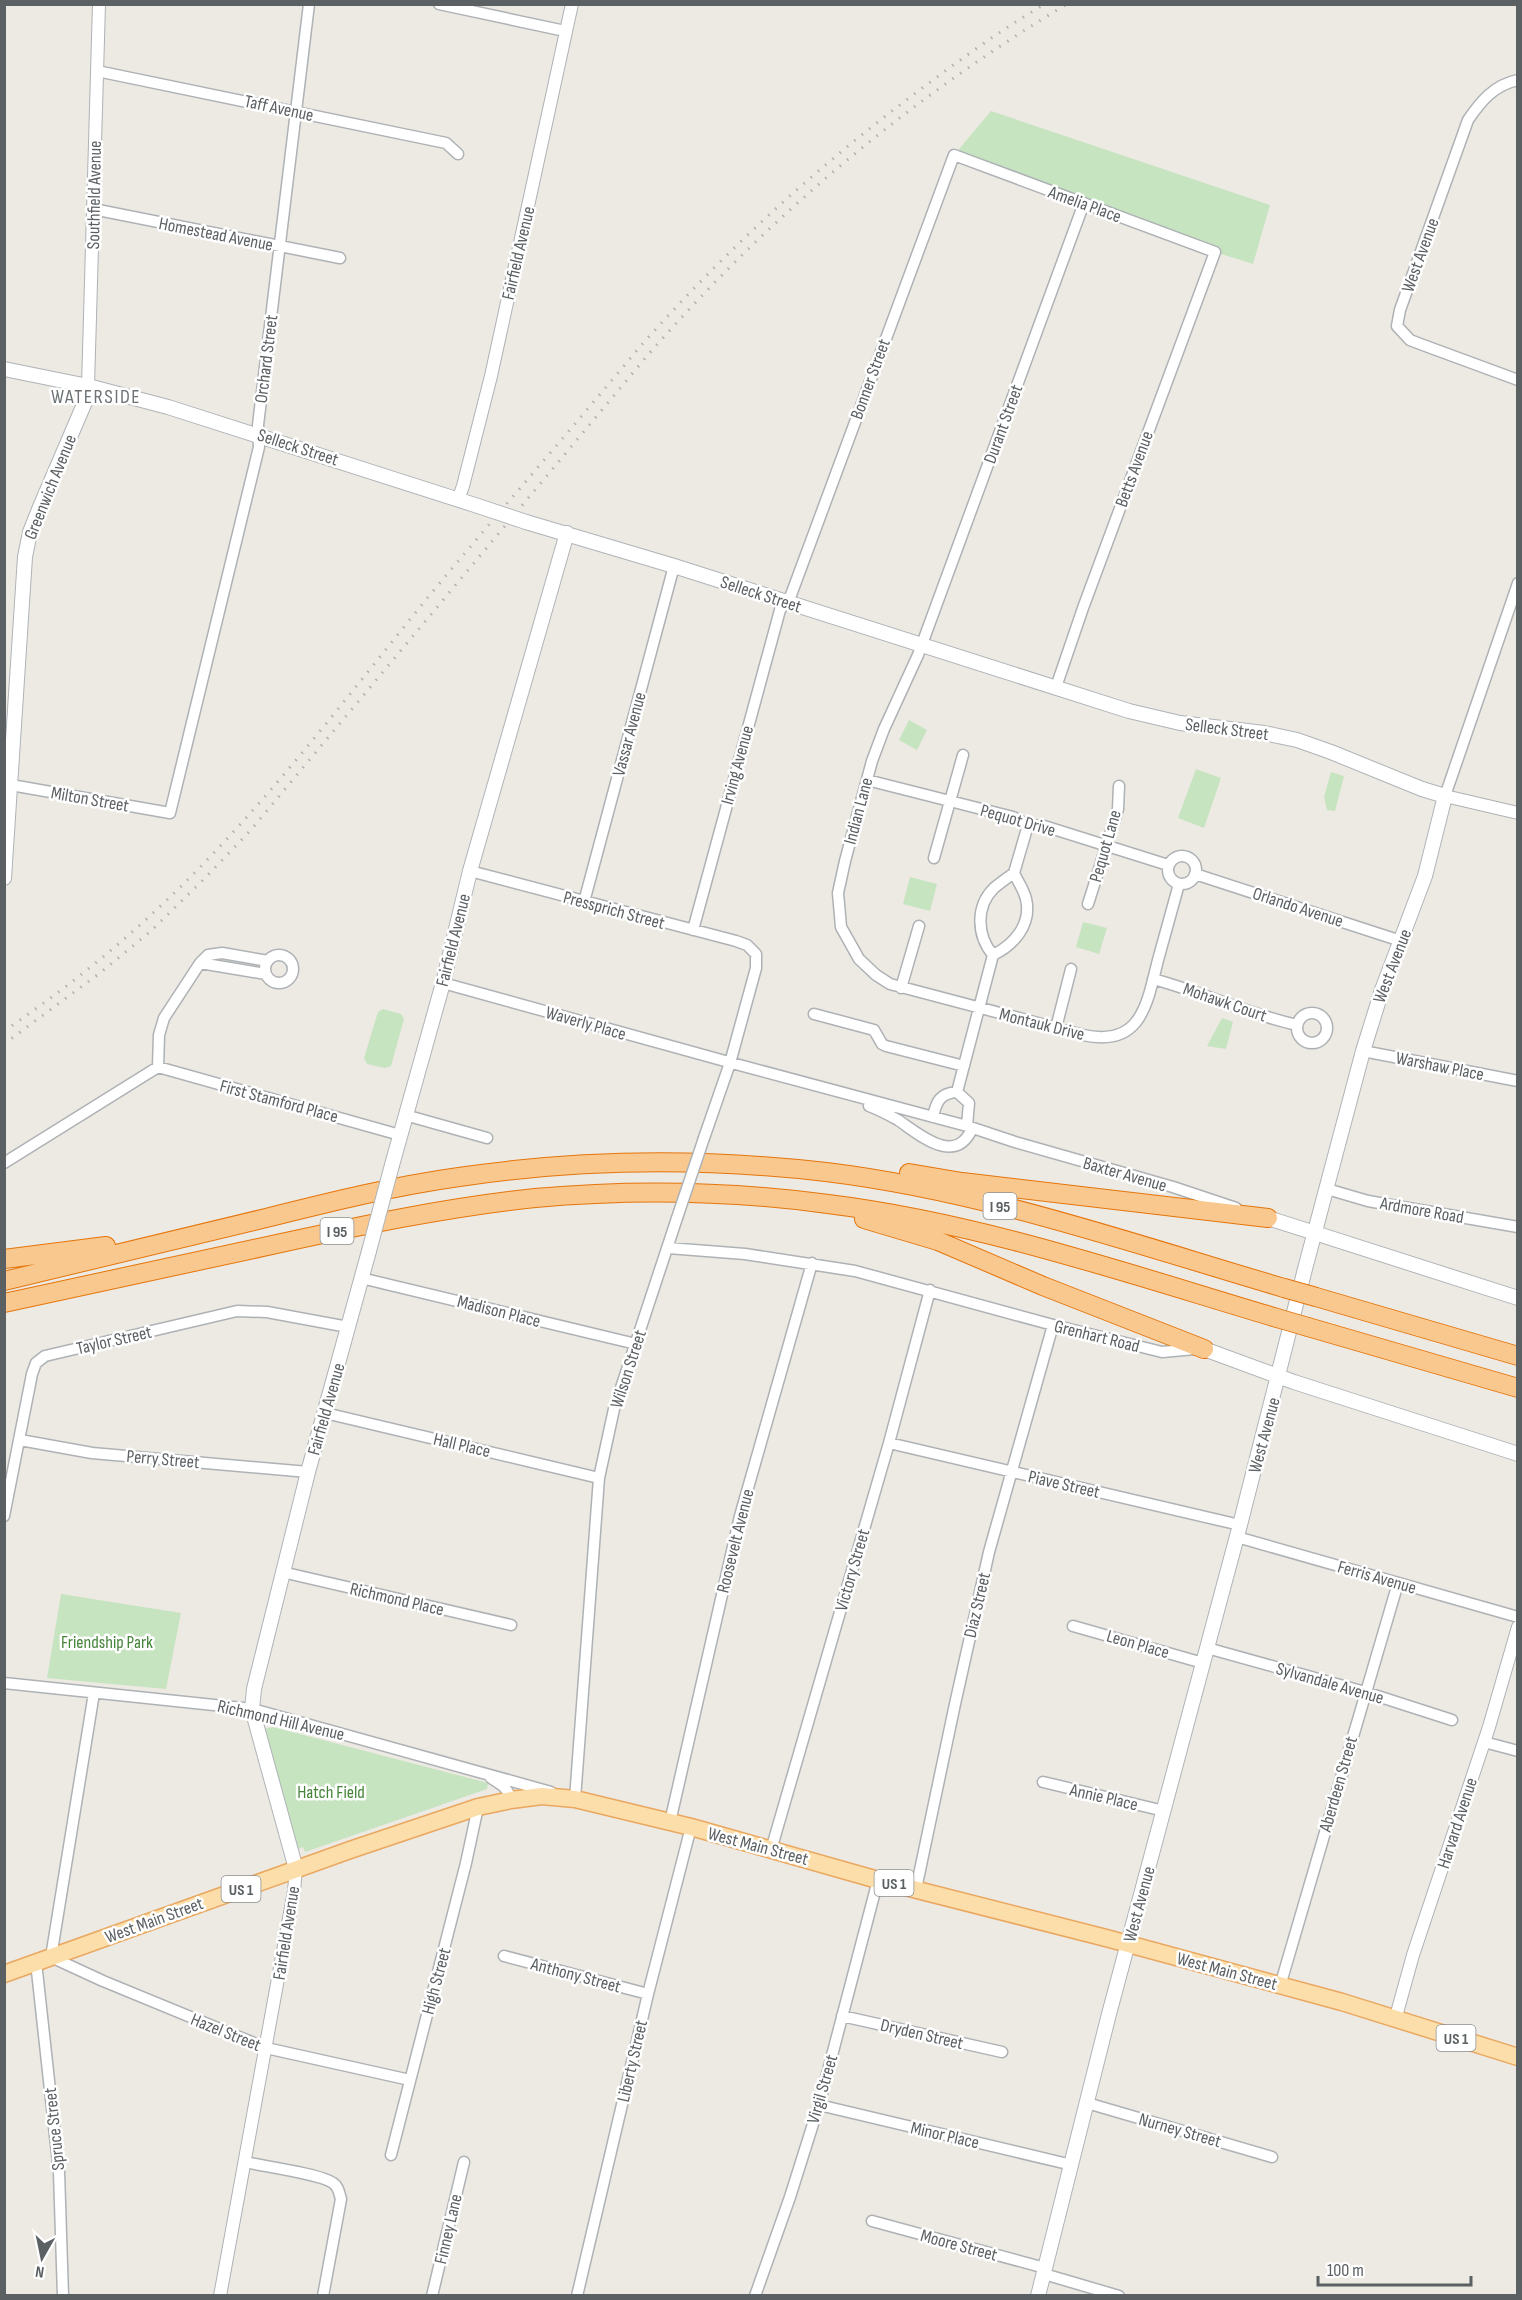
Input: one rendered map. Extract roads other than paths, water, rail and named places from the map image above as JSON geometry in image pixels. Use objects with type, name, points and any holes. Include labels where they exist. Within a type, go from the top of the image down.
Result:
[{"type":"highway","name":"I 95","points":[[4,1281],[385,1190],[484,1173],[605,1163],[754,1165],[866,1178],[975,1199],[1518,1356]]},
{"type":"highway","points":[[754,1165],[887,1170],[981,1184],[1268,1218]]},
{"type":"highway","name":"I 95","points":[[4,1303],[352,1228],[498,1203],[572,1196],[645,1193],[719,1194],[793,1200],[902,1215],[974,1231],[1518,1388]]},
{"type":"highway","points":[[793,1200],[938,1241],[1043,1286],[1204,1349]]},
{"type":"highway","points":[[4,1259],[203,1233]]},
{"type":"main road","name":"Selleck Street","points":[[4,369],[88,386],[168,407],[1129,711],[1169,722],[1264,733],[1296,740],[1445,796]]},
{"type":"main road","name":"Greenwich Avenue","points":[[4,878],[26,547],[40,507],[85,402],[88,386]]},
{"type":"main road","name":"Fairfield Avenue","points":[[296,1869],[252,1709],[254,1689],[308,1472],[443,983],[470,872],[567,533]]},
{"type":"main road","name":"West Avenue","points":[[1038,2295],[1128,1944],[1364,1051],[1380,996],[1426,872],[1445,796]]},
{"type":"main road","name":"Baxter Avenue","points":[[1268,1218],[1518,1298]]},
{"type":"main road","name":"Grenhart Road","points":[[1204,1349],[1279,1377],[1518,1454]]},
{"type":"main road","name":"West Main Street","points":[[4,1974],[296,1869],[478,1807],[542,1796],[575,1799],[691,1827],[878,1880],[1128,1944],[1280,1986],[1518,2057]]},
{"type":"street","name":"Southfield Avenue","points":[[88,386],[99,4]]},
{"type":"street","name":"Orchard Street","points":[[170,813],[259,447],[258,424],[309,4]]},
{"type":"street","points":[[439,4],[565,31]]},
{"type":"street","name":"Fairfield Avenue","points":[[458,500],[491,376],[572,4]]},
{"type":"street","name":"Taff Avenue","points":[[97,71],[446,143],[458,154]]},
{"type":"street","name":"West Avenue","points":[[1518,80],[1488,93],[1468,120],[1404,299],[1397,326],[1410,340],[1518,380]]},
{"type":"street","name":"Amelia Place","points":[[954,156],[1215,252]]},
{"type":"street","name":"Bonner Street","points":[[786,602],[791,595],[954,156]]},
{"type":"street","name":"Durant Street","points":[[921,645],[1084,203]]},
{"type":"street","name":"Homestead Avenue","points":[[93,209],[340,258]]},
{"type":"street","name":"Betts Avenue","points":[[1056,687],[1215,252]]},
{"type":"street","name":"Vassar Avenue","points":[[584,902],[674,566]]},
{"type":"street","name":"West Avenue","points":[[1445,796],[1517,584]]},
{"type":"street","name":"Irving Avenue","points":[[693,930],[780,610],[786,602]]},
{"type":"street","name":"Indian Lane","points":[[876,975],[859,959],[846,938],[841,927],[838,905],[845,861],[867,780],[884,729],[921,645]]},
{"type":"street","points":[[934,858],[963,755]]},
{"type":"street","name":"Pequot Drive","points":[[867,780],[1013,817],[1028,825],[1044,826],[1168,866]]},
{"type":"street","name":"Milton Street","points":[[11,785],[170,813]]},
{"type":"street","name":"Pequot Lane","points":[[1088,904],[1118,809],[1119,786]]},
{"type":"street","name":"Selleck Street","points":[[1445,796],[1518,813]]},
{"type":"street","points":[[993,955],[987,948],[981,931],[982,910],[994,888],[1014,873],[1028,825]]},
{"type":"street","name":"Orlando Avenue","points":[[1168,866],[1176,856],[1189,857],[1196,868],[1195,874],[1401,940]]},
{"type":"street","points":[[1168,866],[1169,877],[1179,884],[1186,884],[1195,874]]},
{"type":"street","name":"Pressprich Street","points":[[470,872],[747,945],[756,954]]},
{"type":"street","points":[[957,1092],[993,955],[1016,940],[1025,919],[1026,897],[1014,873]]},
{"type":"street","name":"Montauk Drive","points":[[876,975],[901,988],[1095,1038],[1105,1038],[1121,1033],[1134,1025],[1144,1012],[1179,884]]},
{"type":"street","points":[[901,988],[919,926]]},
{"type":"street","points":[[4,1163],[158,1067],[159,1035],[164,1018],[200,963],[208,955],[222,953],[268,961]]},
{"type":"street","name":"Wilson Street","points":[[575,1799],[599,1478],[614,1409],[730,1063],[756,968],[756,954]]},
{"type":"street","points":[[275,956],[284,956],[291,962],[293,971],[289,979],[281,983],[272,981],[266,974],[265,967],[268,961],[275,956]]},
{"type":"street","points":[[200,963],[266,974]]},
{"type":"street","points":[[1056,1028],[1071,969]]},
{"type":"street","name":"Mohawk Court","points":[[1153,979],[1186,988],[1237,1009],[1297,1025]]},
{"type":"street","name":"Waverly Place","points":[[443,983],[730,1063]]},
{"type":"street","points":[[813,1014],[874,1030],[882,1044],[886,1046],[964,1066]]},
{"type":"street","name":"Warshaw Place","points":[[1364,1051],[1518,1081]]},
{"type":"street","name":"Baxter Avenue","points":[[730,1063],[969,1127],[1179,1189],[1268,1218]]},
{"type":"street","name":"First Stamford Place","points":[[158,1067],[400,1135]]},
{"type":"street","points":[[839,1092],[888,1114],[944,1147],[960,1144],[970,1135],[969,1103],[957,1092],[941,1096],[933,1117]]},
{"type":"street","points":[[405,1115],[487,1138]]},
{"type":"street","name":"Ardmore Road","points":[[1327,1189],[1368,1201],[1518,1227]]},
{"type":"street","name":"Grenhart Road","points":[[668,1248],[746,1254],[855,1271],[1162,1352],[1204,1349]]},
{"type":"street","name":"Roosevelt Avenue","points":[[670,1822],[740,1516],[812,1263]]},
{"type":"street","name":"Madison Place","points":[[361,1278],[636,1344]]},
{"type":"street","name":"Victory Street","points":[[771,1850],[889,1443],[930,1290]]},
{"type":"street","name":"Taylor Street","points":[[4,1516],[33,1368],[45,1356],[237,1311],[267,1312],[348,1328]]},
{"type":"street","name":"Diaz Street","points":[[916,1889],[989,1552],[1053,1325]]},
{"type":"street","name":"Hall Place","points":[[325,1413],[599,1478]]},
{"type":"street","name":"Perry Street","points":[[20,1440],[92,1453],[308,1472]]},
{"type":"street","name":"Piave Street","points":[[889,1443],[1238,1531]]},
{"type":"street","name":"Ferris Avenue","points":[[1238,1531],[1398,1583],[1518,1617]]},
{"type":"street","name":"Richmond Place","points":[[282,1572],[511,1626]]},
{"type":"street","name":"Aberdeen Street","points":[[1280,1986],[1398,1583]]},
{"type":"street","name":"Leon Place","points":[[1073,1626],[1203,1663]]},
{"type":"street","name":"Harvard Avenue","points":[[1395,2020],[1413,1955],[1484,1742],[1518,1627]]},
{"type":"street","name":"Sylvandale Avenue","points":[[1207,1648],[1365,1692],[1452,1720]]},
{"type":"street","name":"Richmond Hill Avenue","points":[[4,1683],[252,1709],[575,1799]]},
{"type":"street","name":"Spruce Street","points":[[63,2295],[59,2172],[44,1959],[94,1693]]},
{"type":"street","points":[[1484,1742],[1518,1751]]},
{"type":"street","name":"Richmond Hill Avenue","points":[[481,1771],[503,1785],[509,1792],[511,1800]]},
{"type":"street","name":"Annie Place","points":[[1043,1782],[1164,1811]]},
{"type":"street","name":"High Street","points":[[391,2155],[466,1863],[478,1807]]},
{"type":"street","name":"Liberty Street","points":[[577,2295],[648,1994],[691,1827]]},
{"type":"street","name":"Fairfield Avenue","points":[[220,2295],[266,2048],[296,1869]]},
{"type":"street","name":"Virgil Street","points":[[755,2295],[790,2197],[819,2105],[878,1880]]},
{"type":"street","name":"Anthony Street","points":[[504,1956],[648,1994]]},
{"type":"street","name":"Hazel Street","points":[[44,1959],[266,2048],[410,2080]]},
{"type":"street","name":"Dryden Street","points":[[843,2016],[1002,2052]]},
{"type":"street","name":"Nurney Street","points":[[1087,2103],[1272,2157]]},
{"type":"street","name":"Minor Place","points":[[819,2105],[1072,2165]]},
{"type":"street","points":[[245,2162],[317,2177],[333,2182],[338,2188],[341,2199],[323,2295]]},
{"type":"street","name":"Finney Lane","points":[[432,2295],[464,2162]]},
{"type":"street","name":"Moore Street","points":[[872,2221],[1119,2295]]},
{"type":"railway","points":[[4,1031],[110,951],[204,863],[304,751],[429,596],[638,349],[734,248],[802,185],[873,126],[976,49],[1045,4]]},
{"type":"railway","points":[[4,1044],[100,973],[151,931],[250,831],[647,356],[741,256],[791,209],[897,120],[1009,40],[1067,4]]},
{"type":"district","name":"WATERSIDE","points":[[96,396]]},
{"type":"park label","name":"Friendship Park","points":[[107,1642]]},
{"type":"park label","name":"Hatch Field","points":[[331,1792]]}]
